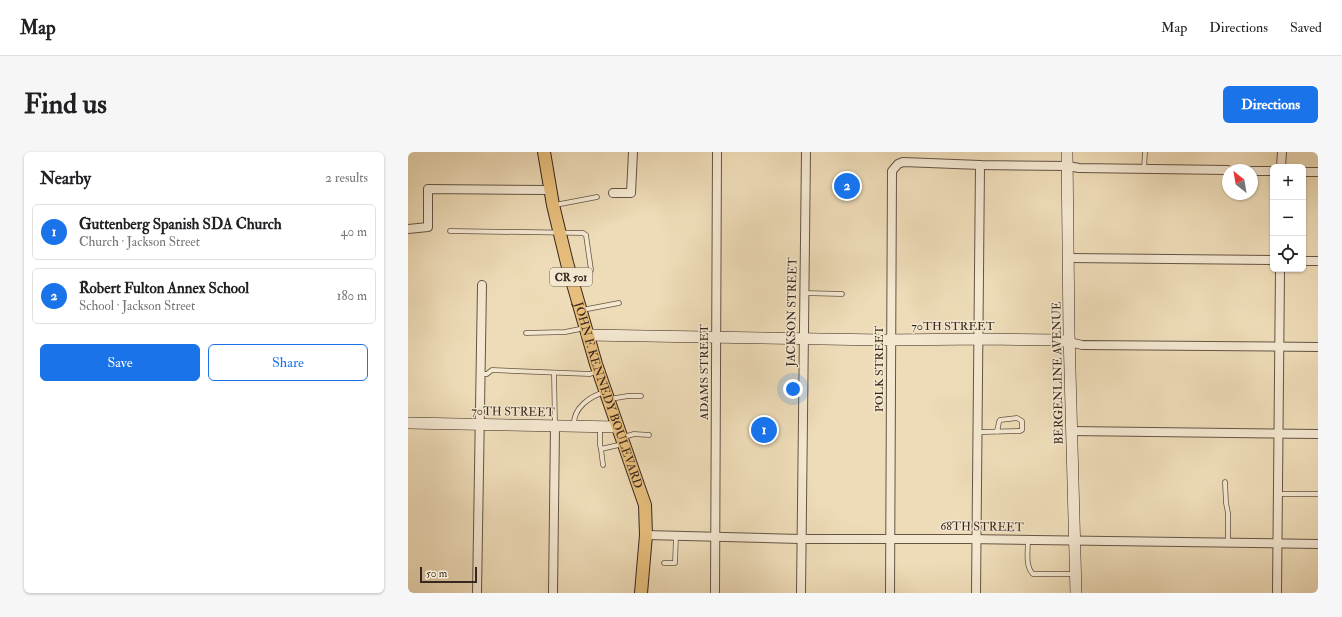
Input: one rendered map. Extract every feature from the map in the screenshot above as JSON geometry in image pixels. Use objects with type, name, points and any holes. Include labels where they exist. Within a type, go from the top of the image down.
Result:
[{"type":"main road","name":"JOHN F. KENNEDY BOULEVARD","points":[[544,152],[553,205],[586,331],[598,371],[645,505],[646,535],[641,593]]},
{"type":"street","points":[[613,193],[631,193],[633,152]]},
{"type":"street","name":"ADAMS STREET","points":[[715,593],[717,152]]},
{"type":"street","name":"JACKSON STREET","points":[[801,593],[806,152]]},
{"type":"street","name":"BERGENLINE AVENUE","points":[[1068,152],[1069,342],[1076,593]]},
{"type":"street","points":[[1281,164],[1282,152]]},
{"type":"street","name":"POLK STREET","points":[[890,593],[892,171],[898,164],[903,162],[980,165]]},
{"type":"street","points":[[976,593],[980,165],[1222,170]]},
{"type":"street","points":[[1258,171],[1270,171]]},
{"type":"street","points":[[1306,172],[1318,172]]},
{"type":"street","points":[[408,229],[428,227],[428,189],[550,190]]},
{"type":"street","points":[[1069,258],[1270,260]]},
{"type":"street","points":[[1306,261],[1318,261]]},
{"type":"street","points":[[1277,593],[1280,272]]},
{"type":"street","points":[[477,593],[482,284]]},
{"type":"street","name":"70TH STREET","points":[[586,331],[716,337],[1057,340],[1082,345],[1318,348]]},
{"type":"street","name":"70TH STREET","points":[[408,423],[600,427],[621,436]]},
{"type":"street","points":[[553,593],[555,426]]},
{"type":"street","points":[[1071,431],[1318,434]]},
{"type":"street","name":"68TH STREET","points":[[646,535],[801,539],[891,538],[1318,544]]},
{"type":"lane","points":[[1144,169],[1145,152]]},
{"type":"lane","points":[[553,205],[597,197]]},
{"type":"lane","points":[[450,231],[584,233],[586,235],[591,270]]},
{"type":"lane","points":[[804,293],[842,294]]},
{"type":"lane","points":[[581,311],[619,303]]},
{"type":"lane","points":[[526,333],[586,331]]},
{"type":"lane","points":[[480,374],[487,374],[492,370],[546,372],[554,374],[590,374],[598,371]]},
{"type":"lane","points":[[554,374],[555,426]]},
{"type":"lane","points":[[574,426],[575,413],[591,397],[641,396]]},
{"type":"lane","points":[[977,433],[1020,431],[1022,430],[1022,421],[1017,418],[1003,419],[999,421],[997,432]]},
{"type":"lane","points":[[600,427],[600,445],[603,466]]},
{"type":"lane","points":[[601,449],[621,436],[634,434],[649,435]]},
{"type":"lane","points":[[1225,482],[1228,513],[1228,542]]},
{"type":"lane","points":[[1277,494],[1318,494]]},
{"type":"lane","points":[[664,563],[675,563],[676,536]]},
{"type":"lane","points":[[1028,540],[1028,565],[1033,574],[1076,574]]},
{"type":"place","name":"Robert Fulton Annex School","points":[[847,186]]},
{"type":"place","name":"Guttenberg Spanish SDA Church","points":[[764,430]]}]
